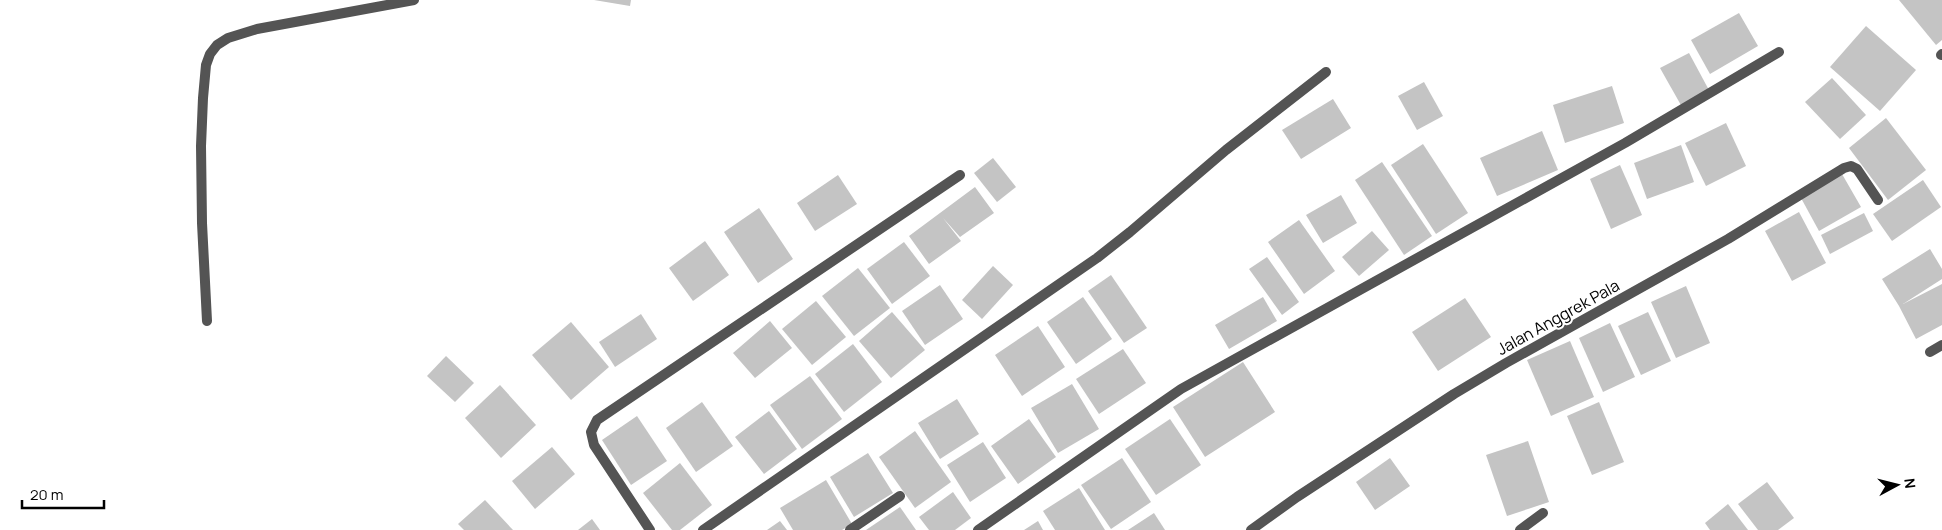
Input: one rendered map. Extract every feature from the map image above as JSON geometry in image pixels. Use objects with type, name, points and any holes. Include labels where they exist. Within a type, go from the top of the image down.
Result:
[{"type":"street","points":[[207,321],[202,223],[201,146],[206,65],[210,54],[217,45],[228,38],[257,28],[414,0]]},
{"type":"street","points":[[978,530],[1181,389],[1625,142],[1779,52]]},
{"type":"street","points":[[703,530],[1097,258],[1226,150],[1326,72]]},
{"type":"street","name":"Jalan Anggrek Pala","points":[[1250,530],[1297,497],[1469,385],[1728,239],[1844,168],[1851,166],[1858,169],[1878,200]]},
{"type":"street","points":[[650,530],[594,445],[591,432],[597,420],[960,175]]},
{"type":"street","points":[[1930,352],[1942,346]]},
{"type":"street","points":[[850,530],[900,496]]},
{"type":"street","points":[[1520,530],[1543,513]]},
{"type":"building","points":[[594,0],[631,0],[630,6]]},
{"type":"building","points":[[1899,0],[1942,0],[1942,40],[1936,45]]},
{"type":"building","points":[[1739,13],[1758,46],[1710,74],[1691,40]]},
{"type":"building","points":[[1866,26],[1916,70],[1880,111],[1830,67]]},
{"type":"building","points":[[1689,53],[1710,92],[1682,107],[1660,68]]},
{"type":"building","points":[[1832,78],[1866,115],[1840,139],[1805,102]]},
{"type":"building","points":[[1424,82],[1443,116],[1417,130],[1398,96]]},
{"type":"building","points":[[1612,86],[1624,123],[1565,143],[1553,105]]},
{"type":"building","points":[[1333,99],[1351,128],[1301,159],[1282,130]]},
{"type":"building","points":[[1886,118],[1926,170],[1888,200],[1849,148]]},
{"type":"building","points":[[1726,123],[1746,166],[1706,186],[1685,143]]},
{"type":"building","points":[[1542,131],[1558,170],[1497,196],[1480,158]]},
{"type":"building","points":[[1423,144],[1468,213],[1436,234],[1391,165]]},
{"type":"building","points":[[1681,145],[1694,182],[1647,199],[1634,163]]},
{"type":"building","points":[[993,158],[1016,187],[997,202],[974,173]]},
{"type":"building","points":[[1382,162],[1432,236],[1404,255],[1355,180]]},
{"type":"building","points":[[1620,165],[1642,215],[1611,229],[1590,179]]},
{"type":"building","points":[[1842,174],[1861,207],[1819,231],[1801,198]]},
{"type":"building","points":[[838,175],[857,204],[815,231],[797,203]]},
{"type":"building","points":[[1923,180],[1941,207],[1892,241],[1873,214]]},
{"type":"building","points":[[975,187],[994,213],[960,237],[943,218],[961,241],[929,264],[909,236]]},
{"type":"building","points":[[1341,195],[1357,223],[1323,243],[1306,215]]},
{"type":"building","points":[[759,208],[793,259],[758,283],[724,232]]},
{"type":"building","points":[[1799,212],[1826,263],[1792,281],[1765,231]]},
{"type":"building","points":[[1864,213],[1873,231],[1830,254],[1821,235]]},
{"type":"building","points":[[1299,220],[1335,271],[1304,294],[1268,242]]},
{"type":"building","points":[[1372,231],[1389,250],[1359,276],[1342,257]]},
{"type":"building","points":[[705,241],[729,275],[693,301],[669,268]]},
{"type":"building","points":[[904,242],[930,276],[892,304],[867,269]]},
{"type":"building","points":[[1930,249],[1942,269],[1942,279],[1903,304],[1942,284],[1942,325],[1916,339],[1882,279]]},
{"type":"building","points":[[1267,257],[1299,302],[1282,315],[1249,269]]},
{"type":"building","points":[[993,266],[1013,285],[982,319],[962,300]]},
{"type":"building","points":[[858,268],[890,308],[854,336],[822,296]]},
{"type":"building","points":[[1111,275],[1147,328],[1124,343],[1088,291]]},
{"type":"building","points":[[940,285],[963,319],[925,345],[902,311]]},
{"type":"building","points":[[1686,286],[1710,343],[1676,358],[1651,302]]},
{"type":"building","points":[[1083,297],[1112,339],[1076,364],[1047,322]]},
{"type":"building","points":[[1263,297],[1277,321],[1229,349],[1215,325]]},
{"type":"building","points":[[1465,298],[1491,337],[1438,371],[1412,332]]},
{"type":"building","points":[[816,301],[846,337],[812,365],[782,329]]},
{"type":"building","points":[[892,312],[925,350],[891,378],[859,341]]},
{"type":"building","points":[[1648,312],[1671,361],[1641,375],[1618,326]]},
{"type":"building","points":[[641,314],[657,339],[615,367],[599,342]]},
{"type":"building","points":[[770,321],[792,348],[755,378],[733,353]]},
{"type":"building","points":[[571,322],[609,367],[571,400],[532,355]]},
{"type":"building","points":[[1610,323],[1635,377],[1603,392],[1579,338]]},
{"type":"building","points":[[1038,326],[1065,367],[1022,396],[995,355]]},
{"type":"building","points":[[1570,341],[1594,397],[1551,416],[1527,360]]},
{"type":"building","points":[[853,344],[882,382],[844,412],[815,374]]},
{"type":"building","points":[[1123,349],[1146,383],[1099,414],[1076,379]]},
{"type":"building","points":[[446,356],[474,383],[455,402],[427,376]]},
{"type":"building","points":[[1243,362],[1275,412],[1205,457],[1173,407]]},
{"type":"building","points":[[810,376],[842,419],[802,449],[770,405]]},
{"type":"building","points":[[1072,384],[1099,429],[1058,453],[1031,408]]},
{"type":"building","points":[[500,385],[536,425],[501,458],[465,418]]},
{"type":"building","points":[[957,399],[979,434],[940,459],[918,423]]},
{"type":"building","points":[[702,402],[733,446],[696,472],[666,428]]},
{"type":"building","points":[[1599,402],[1624,462],[1592,475],[1567,416]]},
{"type":"building","points":[[769,411],[797,449],[764,474],[735,437]]},
{"type":"building","points":[[637,416],[667,461],[631,485],[602,440]]},
{"type":"building","points":[[1029,419],[1056,457],[1018,484],[991,446]]},
{"type":"building","points":[[1170,419],[1201,465],[1156,495],[1125,449]]},
{"type":"building","points":[[915,431],[951,482],[915,508],[879,457]]},
{"type":"building","points":[[1528,441],[1549,502],[1507,516],[1486,455]]},
{"type":"building","points":[[983,442],[1006,478],[970,502],[947,465]]},
{"type":"building","points":[[552,447],[575,474],[535,509],[512,481]]},
{"type":"building","points":[[868,453],[893,493],[854,517],[830,477]]},
{"type":"building","points":[[1122,458],[1151,502],[1111,529],[1081,485]]},
{"type":"building","points":[[1390,458],[1410,486],[1375,510],[1356,482]]},
{"type":"building","points":[[680,463],[712,505],[680,530],[672,530],[643,493]]},
{"type":"building","points":[[826,480],[852,524],[842,530],[793,530],[780,508]]},
{"type":"building","points":[[1767,482],[1794,518],[1778,530],[1758,530],[1738,504]]},
{"type":"building","points":[[1079,488],[1105,530],[1055,530],[1043,511]]},
{"type":"building","points":[[953,492],[971,518],[955,530],[929,530],[919,517]]},
{"type":"building","points":[[485,500],[513,530],[464,530],[458,524]]},
{"type":"building","points":[[1728,504],[1748,530],[1710,530],[1705,523]]},
{"type":"building","points":[[900,507],[916,530],[866,530]]},
{"type":"building","points":[[1154,513],[1165,530],[1128,530]]},
{"type":"building","points":[[592,519],[600,530],[578,530]]},
{"type":"building","points":[[780,521],[787,530],[767,530]]},
{"type":"building","points":[[1038,521],[1043,530],[1024,530]]}]
